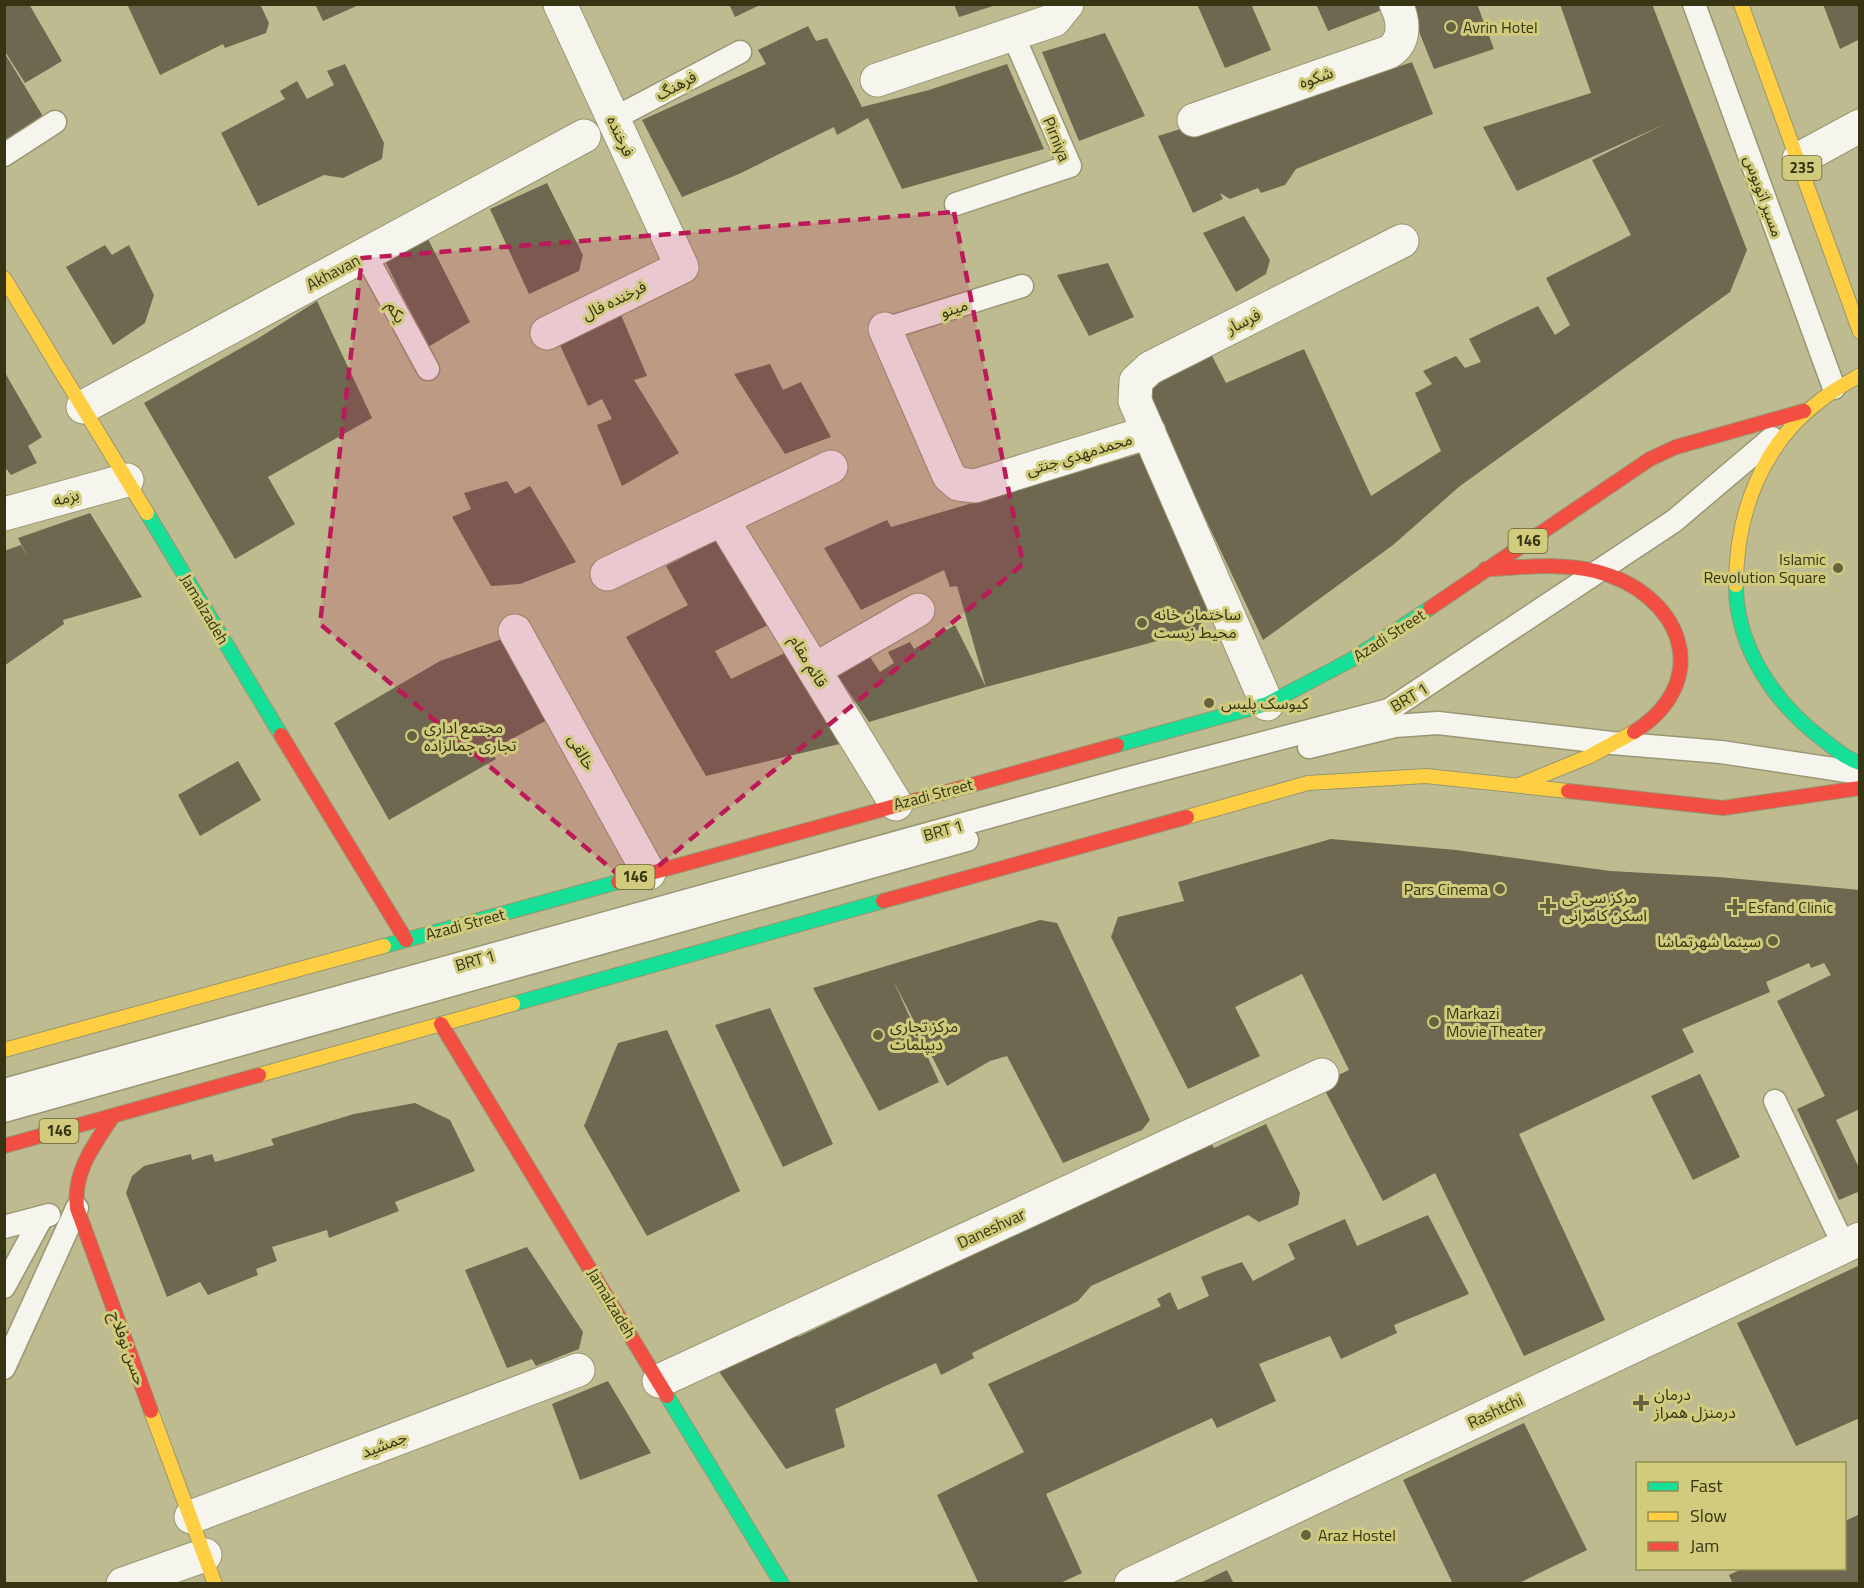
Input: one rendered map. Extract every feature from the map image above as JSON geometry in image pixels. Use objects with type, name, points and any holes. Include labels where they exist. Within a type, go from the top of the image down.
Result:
[{"type":"main road","name":"235","points":[[1741,4],[1860,332]]},
{"type":"main road","name":"Jamalzadeh","points":[[4,278],[406,940]]},
{"type":"main road","points":[[1860,375],[1834,388],[1804,411],[1767,456],[1743,510],[1734,568],[1742,626],[1766,680],[1803,726],[1851,760],[1860,763]]},
{"type":"main road","name":"Azadi Street","points":[[4,1050],[1267,704],[1310,684],[1398,632],[1485,569],[1650,459],[1676,447],[1804,411]]},
{"type":"main road","points":[[1485,569],[1563,566],[1596,571],[1643,590],[1661,607],[1680,639],[1683,658],[1672,696],[1652,718],[1612,743],[1518,785]]},
{"type":"main road","name":"146","points":[[4,1146],[1308,783],[1426,776],[1723,808],[1860,788]]},
{"type":"main road","name":"Jamalzadeh","points":[[441,1024],[782,1584]]},
{"type":"main road","name":"حسن نوفلاح","points":[[113,1116],[77,1175],[74,1196],[76,1208],[210,1569]]},
{"type":"street","name":"فرخنده","points":[[560,4],[682,267]]},
{"type":"street","points":[[877,80],[1054,20],[1067,4]]},
{"type":"street","name":"شکوه","points":[[1194,120],[1389,52],[1401,36],[1402,20],[1396,4]]},
{"type":"street","points":[[1799,159],[1860,126]]},
{"type":"street","name":"Akhavan","points":[[83,408],[584,136]]},
{"type":"street","name":"فرسار","points":[[1149,432],[1135,401],[1134,391],[1141,374],[1402,241]]},
{"type":"street","name":"فرخنده فال","points":[[547,333],[682,267]]},
{"type":"street","name":"محمدمهدی جنتی","points":[[885,329],[948,476],[958,484],[975,486],[1149,432],[1267,704]]},
{"type":"street","points":[[607,574],[831,467]]},
{"type":"street","name":"بزمه","points":[[4,514],[127,480]]},
{"type":"street","name":"قائم مقام","points":[[722,519],[896,804]]},
{"type":"street","points":[[814,670],[918,610]]},
{"type":"street","name":"خالقی","points":[[515,632],[649,873]]},
{"type":"street","name":"Daneshvar","points":[[659,1381],[1322,1076]]},
{"type":"street","name":"Rashtchi","points":[[1131,1584],[1852,1243]]},
{"type":"street","name":"جمشید","points":[[191,1517],[578,1370]]},
{"type":"street","points":[[123,1584],[210,1569]]},
{"type":"lane","name":"مسیر اتوبوس","points":[[1694,4],[1834,388]]},
{"type":"lane","name":"Pirniya","points":[[956,204],[1070,166],[1012,35]]},
{"type":"lane","name":"فرهنگ","points":[[613,119],[740,52]]},
{"type":"lane","points":[[4,155],[55,122]]},
{"type":"lane","name":"یکم","points":[[366,254],[428,369]]},
{"type":"lane","name":"مینو","points":[[885,329],[1022,286]]},
{"type":"lane","name":"BRT 1","points":[[4,1090],[1122,780],[1389,710],[1412,697],[1596,571],[1674,521],[1804,411]]},
{"type":"lane","name":"BRT 1","points":[[4,1111],[1130,794],[1395,726],[1438,723],[1612,743],[1721,752],[1860,773]]},
{"type":"lane","points":[[1775,1101],[1852,1243]]},
{"type":"lane","points":[[4,1227],[76,1208]]},
{"type":"lane","points":[[4,1368],[76,1208]]},
{"type":"lane","points":[[4,1287],[42,1217]]},
{"type":"highlighted area","points":[[954,212],[1023,564],[633,887],[320,624],[362,258]]},
{"type":"building","points":[[4,4],[29,4],[62,61],[25,83],[4,50]]},
{"type":"building","points":[[127,4],[260,4],[269,23],[266,33],[225,48],[223,44],[160,75]]},
{"type":"building","points":[[315,4],[361,4],[323,21]]},
{"type":"building","points":[[729,4],[762,4],[735,17]]},
{"type":"building","points":[[954,4],[996,4],[996,5],[959,17]]},
{"type":"building","points":[[1197,4],[1251,4],[1271,50],[1225,68]]},
{"type":"building","points":[[1316,4],[1380,4],[1382,10],[1328,31]]},
{"type":"building","name":"Avrin Hotel","points":[[1408,4],[1477,4],[1494,49],[1434,69]]},
{"type":"building","points":[[1560,4],[1652,4],[1747,250],[1730,292],[1460,486],[1393,545],[1263,640],[1142,385],[1209,350],[1226,383],[1304,349],[1371,496],[1441,451],[1415,393],[1432,384],[1423,371],[1456,356],[1465,368],[1481,362],[1469,339],[1538,306],[1555,335],[1570,325],[1546,278],[1631,235],[1592,160],[1665,124],[1517,191],[1483,127],[1591,93]]},
{"type":"building","points":[[1823,4],[1860,4],[1860,39],[1840,49]]},
{"type":"building","points":[[808,26],[816,41],[827,38],[862,107],[929,90],[1007,64],[1044,149],[902,189],[868,118],[837,135],[834,127],[739,174],[682,197],[642,120],[766,64],[758,50]]},
{"type":"building","points":[[1105,33],[1145,116],[1079,141],[1042,52]]},
{"type":"building","points":[[4,52],[47,123],[4,149]]},
{"type":"building","points":[[1412,62],[1433,114],[1296,169],[1285,185],[1261,193],[1258,188],[1230,199],[1220,193],[1223,199],[1193,213],[1158,136],[1190,126],[1194,136]]},
{"type":"building","points":[[345,64],[384,143],[382,159],[343,178],[324,175],[258,206],[221,133],[285,99],[280,91],[297,81],[307,99],[334,85],[327,71]]},
{"type":"building","points":[[547,183],[583,255],[579,271],[529,294],[490,209]]},
{"type":"building","points":[[1244,216],[1270,260],[1266,274],[1236,292],[1203,233]]},
{"type":"building","points":[[428,239],[470,322],[428,347],[385,261]]},
{"type":"building","points":[[105,245],[112,255],[129,245],[154,295],[145,323],[113,345],[66,267]]},
{"type":"building","points":[[1108,263],[1134,317],[1089,336],[1057,275]]},
{"type":"building","points":[[317,301],[372,418],[268,477],[295,524],[235,559],[144,403],[257,339]]},
{"type":"building","points":[[621,315],[647,376],[634,380],[679,453],[622,486],[597,425],[612,419],[602,399],[588,406],[559,343]]},
{"type":"building","points":[[770,364],[783,390],[801,382],[831,437],[785,454],[734,374]]},
{"type":"building","points":[[4,371],[42,437],[28,446],[37,463],[11,475],[4,466]]},
{"type":"building","points":[[1142,453],[1205,594],[1207,612],[1198,630],[986,687],[957,586],[950,587],[944,570],[861,610],[824,548],[887,520],[891,527]]},
{"type":"building","points":[[507,481],[515,494],[530,486],[576,562],[520,584],[491,586],[452,517],[471,509],[464,493]]},
{"type":"building","points":[[90,513],[142,597],[63,620],[64,624],[4,666],[4,551],[21,545],[29,559],[18,538]]},
{"type":"building","points":[[717,540],[774,622],[715,651],[731,679],[793,649],[848,742],[706,776],[626,637],[688,605],[666,566]]},
{"type":"building","points":[[955,625],[986,687],[869,722],[838,676],[868,654],[880,672],[894,663],[888,652],[910,642],[914,649]]},
{"type":"building","name":"مجتمع اداری تجاری جمالزاده","points":[[502,639],[549,719],[491,750],[496,759],[389,820],[334,723],[440,661]]},
{"type":"building","points":[[238,761],[261,800],[200,836],[178,795]]},
{"type":"building","points":[[1331,839],[1456,850],[1610,871],[1718,877],[1860,890],[1860,1109],[1836,1120],[1860,1170],[1860,1191],[1839,1200],[1797,1109],[1825,1096],[1777,1001],[1831,975],[1824,963],[1811,968],[1809,963],[1766,982],[1770,992],[1682,1029],[1694,1052],[1519,1134],[1605,1320],[1524,1356],[1435,1173],[1383,1201],[1321,1083],[1349,1070],[1302,974],[1235,1007],[1260,1056],[1188,1089],[1111,937],[1118,917],[1184,901],[1178,882]]},
{"type":"building","points":[[1040,920],[1057,923],[1150,1120],[1142,1130],[1063,1163],[1007,1056],[990,1061],[947,1086],[893,980],[939,1082],[879,1111],[813,988]]},
{"type":"building","points":[[770,1008],[833,1144],[783,1167],[715,1025]]},
{"type":"building","points":[[667,1030],[740,1191],[647,1236],[584,1126],[618,1043]]},
{"type":"building","points":[[1700,1074],[1740,1157],[1693,1180],[1651,1096]]},
{"type":"building","points":[[415,1103],[450,1120],[475,1171],[395,1202],[399,1211],[329,1238],[327,1230],[272,1247],[277,1261],[256,1269],[258,1275],[208,1295],[200,1282],[167,1297],[126,1193],[132,1176],[144,1166],[191,1154],[192,1160],[212,1154],[215,1162],[274,1145],[271,1139],[354,1114]]},
{"type":"building","points":[[1266,1124],[1300,1193],[1298,1205],[1259,1222],[1248,1215],[1091,1286],[1078,1301],[972,1353],[974,1358],[941,1375],[936,1363],[835,1409],[845,1447],[786,1469],[718,1370],[792,1327],[798,1337],[1211,1143],[1214,1148]]},
{"type":"building","points":[[1428,1215],[1469,1294],[1394,1325],[1397,1333],[1341,1359],[1330,1336],[1259,1364],[1276,1401],[1217,1428],[1212,1418],[1046,1494],[1082,1573],[1058,1584],[979,1584],[937,1495],[1024,1452],[988,1384],[1161,1306],[1157,1299],[1170,1292],[1178,1310],[1209,1296],[1201,1277],[1216,1271],[1242,1262],[1253,1281],[1295,1259],[1288,1244],[1345,1219],[1357,1246]]},
{"type":"building","points":[[527,1247],[583,1332],[579,1349],[536,1366],[532,1359],[507,1368],[465,1270]]},
{"type":"building","points":[[1860,1265],[1860,1418],[1796,1446],[1737,1323]]},
{"type":"building","points":[[608,1381],[651,1453],[580,1480],[552,1404]]},
{"type":"building","points":[[1524,1423],[1587,1550],[1517,1584],[1453,1584],[1403,1480]]},
{"type":"building","points":[[1860,1514],[1860,1584],[1733,1584],[1729,1575],[1740,1570],[1846,1570],[1846,1521]]},
{"type":"building","points":[[1227,1570],[1234,1584],[1198,1584]]},
{"type":"traffic: fast","points":[[147,513],[281,735]]},
{"type":"traffic: fast","points":[[1736,585],[1743,631],[1751,653],[1775,692],[1807,727],[1842,754],[1860,763]]},
{"type":"traffic: fast","points":[[1117,745],[1267,704],[1351,660],[1430,608]]},
{"type":"traffic: fast","points":[[384,946],[618,882]]},
{"type":"traffic: fast","points":[[513,1004],[883,901]]},
{"type":"traffic: fast","points":[[667,1396],[782,1584]]},
{"type":"traffic: slow","points":[[1741,4],[1860,332]]},
{"type":"traffic: slow","points":[[4,278],[147,513]]},
{"type":"traffic: slow","points":[[1736,585],[1737,558],[1747,506],[1768,459],[1800,418],[1826,396],[1860,375]]},
{"type":"traffic: slow","points":[[1519,785],[1590,756],[1634,732]]},
{"type":"traffic: slow","points":[[1187,817],[1308,783],[1426,776],[1568,791]]},
{"type":"traffic: slow","points":[[4,1050],[384,946]]},
{"type":"traffic: slow","points":[[259,1075],[513,1004]]},
{"type":"traffic: slow","points":[[151,1411],[215,1584]]},
{"type":"traffic: jam","points":[[1430,608],[1650,459],[1676,447],[1804,411]]},
{"type":"traffic: jam","points":[[1485,569],[1554,566],[1595,571],[1624,582],[1649,598],[1667,617],[1678,640],[1681,663],[1675,687],[1660,711],[1634,732]]},
{"type":"traffic: jam","points":[[281,735],[406,940]]},
{"type":"traffic: jam","points":[[618,882],[1117,745]]},
{"type":"traffic: jam","points":[[1568,791],[1723,808],[1860,788]]},
{"type":"traffic: jam","points":[[883,901],[1187,817]]},
{"type":"traffic: jam","points":[[441,1024],[667,1396]]},
{"type":"traffic: jam","points":[[4,1146],[259,1075]]},
{"type":"traffic: jam","points":[[113,1116],[86,1159],[78,1182],[77,1208],[151,1411]]},
{"type":"place","name":"Avrin Hotel","points":[[1451,27]]},
{"type":"place","name":"Islamic Revolution Square","points":[[1838,568]]},
{"type":"place","name":"ساختمان خانه محیط زیست","points":[[1142,623]]},
{"type":"place","name":"کیوسک پلیس","points":[[1209,703]]},
{"type":"place","name":"مجتمع اداری تجاری جمالزاده","points":[[412,736]]},
{"type":"place","name":"Pars Cinema","points":[[1500,889]]},
{"type":"place","name":"مرکز سی تی اسکن کامرانی","points":[[1548,906]]},
{"type":"place","name":"Esfand Clinic","points":[[1735,907]]},
{"type":"place","name":"سینما شهرتماشا","points":[[1773,941]]},
{"type":"place","name":"Markazi Movie Theater","points":[[1434,1022]]},
{"type":"place","name":"مرکز تجاری دیپلمات","points":[[878,1035]]},
{"type":"place","name":"درمان درمنزل همراز","points":[[1641,1403]]},
{"type":"place","name":"Araz Hostel","points":[[1306,1535]]}]
